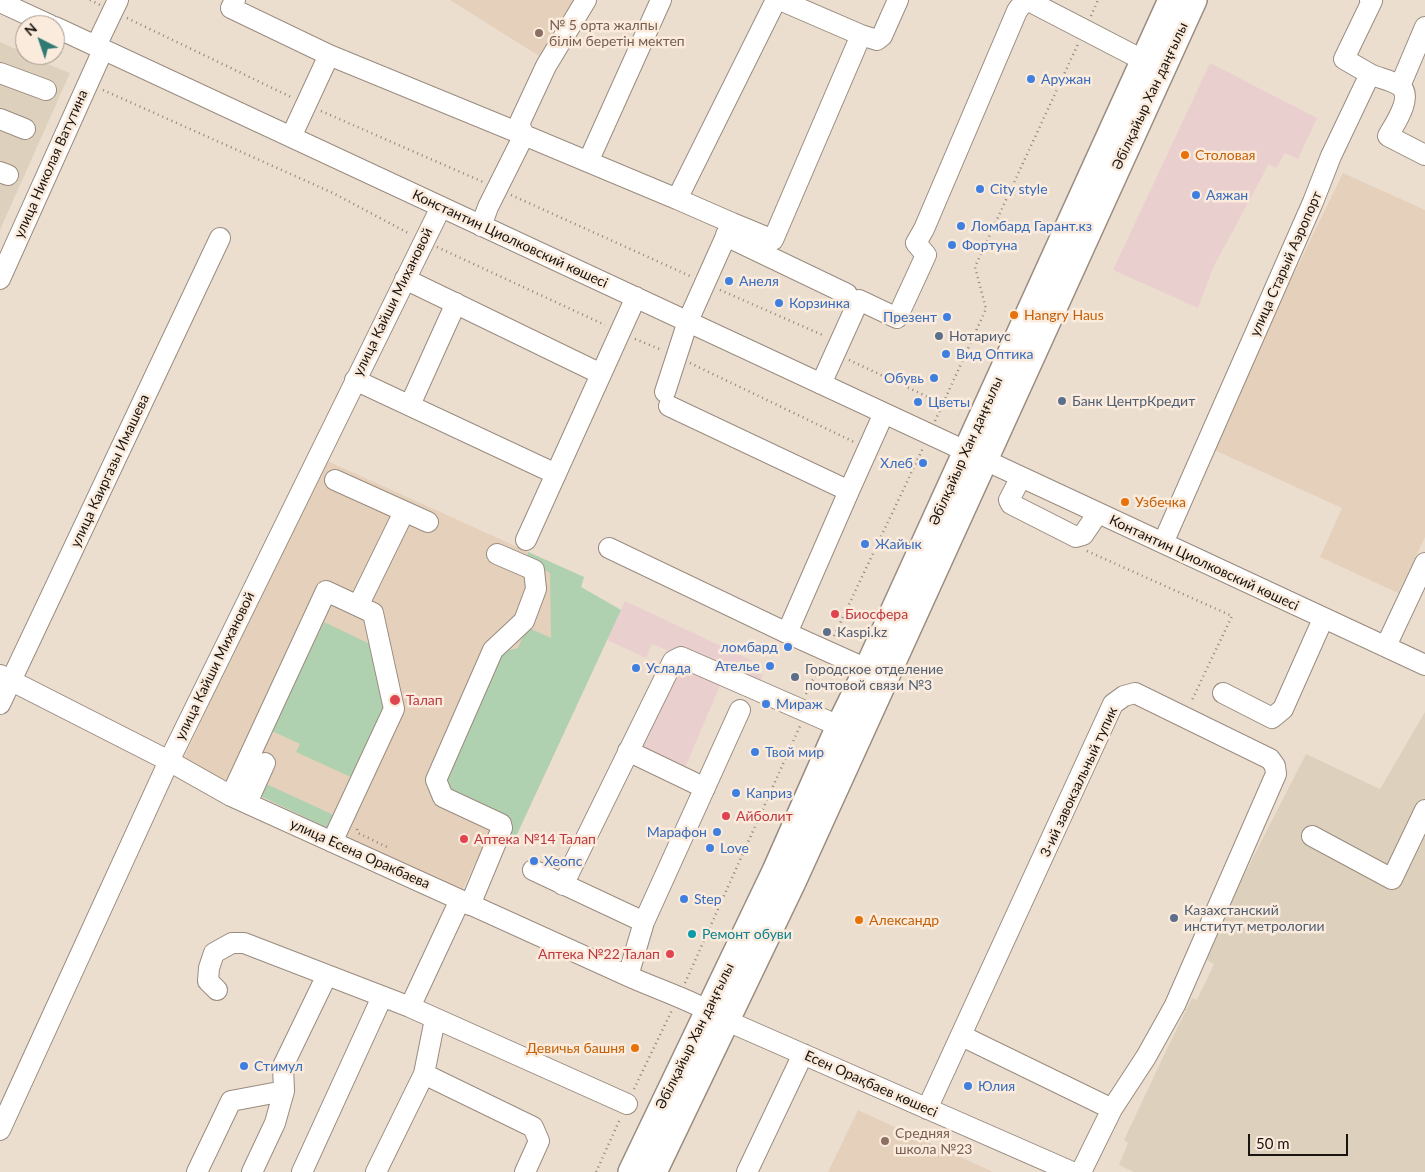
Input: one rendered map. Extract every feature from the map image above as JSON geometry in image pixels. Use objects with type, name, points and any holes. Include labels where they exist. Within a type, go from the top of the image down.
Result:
[{"type":"main road","name":"Әбілқайыр Хан даңғылы","points":[[631,1172],[716,1014],[793,882],[1171,0]]},
{"type":"main road","name":"Әбілқайыр Хан даңғылы","points":[[654,1172],[775,871],[839,726],[975,455],[1194,0]]},
{"type":"street","points":[[524,135],[519,124],[546,66],[586,0]]},
{"type":"street","points":[[588,162],[661,0]]},
{"type":"street","points":[[677,199],[776,0]]},
{"type":"street","points":[[780,0],[877,40],[882,36],[898,0]]},
{"type":"street","points":[[821,384],[859,300],[897,318],[926,255],[916,243],[924,229],[1017,12],[1026,0],[1135,56],[1145,57]]},
{"type":"street","points":[[1370,0],[1372,1],[1344,59],[1370,74],[1400,86]]},
{"type":"street","points":[[0,2],[28,15]]},
{"type":"street","points":[[228,3],[329,55],[677,199],[847,294]]},
{"type":"street","name":"улица Николая Ватутина","points":[[0,279],[88,83],[116,5]]},
{"type":"street","points":[[1425,27],[1400,86],[1405,101],[1388,136],[1425,154]]},
{"type":"street","name":"Константин Циолковский көшесі","points":[[65,32],[975,455]]},
{"type":"street","points":[[729,229],[773,240],[861,35]]},
{"type":"street","points":[[291,137],[329,55]]},
{"type":"street","points":[[0,73],[46,90]]},
{"type":"street","name":"улица Старый Аэропорт","points":[[1163,543],[1314,202],[1330,156],[1370,74]]},
{"type":"street","points":[[0,119],[25,129]]},
{"type":"street","points":[[482,226],[497,189],[524,135]]},
{"type":"street","name":"улица Кайши Михановой","points":[[0,1130],[169,761],[441,207]]},
{"type":"street","points":[[729,229],[688,322],[676,356],[667,399],[849,492]]},
{"type":"street","name":"улица Каиргазы Имашева","points":[[0,704],[6,678],[220,238]]},
{"type":"street","points":[[405,280],[601,374]]},
{"type":"street","points":[[526,540],[636,297]]},
{"type":"street","points":[[410,405],[456,303]]},
{"type":"street","points":[[355,380],[556,474]]},
{"type":"street","points":[[787,634],[884,413]]},
{"type":"street","name":"Контантин Циолковский көшесі","points":[[975,455],[1425,665]]},
{"type":"street","points":[[1021,477],[1010,500],[1014,507],[1076,537],[1083,535],[1098,513]]},
{"type":"street","points":[[335,480],[428,522]]},
{"type":"street","points":[[358,606],[404,512]]},
{"type":"street","points":[[610,548],[826,653],[867,669]]},
{"type":"street","points":[[410,1008],[502,828],[501,824],[443,797],[436,780],[493,650],[524,621],[536,589],[534,570],[497,554]]},
{"type":"street","points":[[1386,646],[1425,563]]},
{"type":"street","points":[[239,800],[326,591],[373,613],[394,709],[332,842]]},
{"type":"street","points":[[1223,693],[1272,718],[1283,709],[1324,619]]},
{"type":"street","points":[[563,885],[673,661],[681,657],[839,726]]},
{"type":"street","name":"улица Есена Оракбаева","points":[[6,678],[169,761],[239,800],[716,1014]]},
{"type":"street","name":"3-ий завокзальный тупик","points":[[927,1109],[962,1036],[1112,704],[1124,696],[1135,693],[1270,759],[1275,766],[1276,774],[1175,1005],[1146,1057],[1112,1110],[1081,1172]]},
{"type":"street","points":[[628,976],[644,922],[740,710]]},
{"type":"street","points":[[628,751],[705,788]]},
{"type":"street","points":[[239,800],[265,763]]},
{"type":"street","points":[[1312,836],[1392,879],[1425,810]]},
{"type":"street","points":[[533,870],[644,922]]},
{"type":"street","points":[[217,990],[208,981],[209,968],[214,953],[232,943],[244,943],[410,1008],[627,1104]]},
{"type":"street","points":[[252,1172],[275,1123],[284,1091],[283,1066],[327,975]]},
{"type":"street","points":[[302,1172],[382,997]]},
{"type":"street","name":"Есен Орақбаев көшесі","points":[[716,1014],[1072,1172]]},
{"type":"street","points":[[376,1172],[424,1074],[435,1019]]},
{"type":"street","points":[[962,1036],[1112,1110]]},
{"type":"street","points":[[747,1172],[803,1054]]},
{"type":"street","points":[[424,1074],[533,1127],[539,1141],[525,1172]]},
{"type":"street","points":[[197,1172],[231,1100],[284,1091]]},
{"type":"path","points":[[90,0],[116,5],[306,104],[840,343],[842,357],[943,404]]},
{"type":"path","points":[[596,1172],[678,998],[807,712],[806,695],[986,309],[975,267],[1098,0]]},
{"type":"path","points":[[88,83],[333,194],[424,241],[676,356],[868,448]]},
{"type":"path","points":[[1083,535],[1079,547],[1232,616],[1184,717]]},
{"type":"path","points":[[347,809],[358,833],[389,848]]},
{"type":"shaded area","name":"№ 5 орта жалпы білім беретін мектеп","points":[[450,0],[595,0],[555,66]]},
{"type":"shaded area","points":[[0,42],[15,49],[15,65],[50,65],[70,73],[0,230]]},
{"type":"shaded area","name":"Аяжан","points":[[1210,63],[1317,118],[1298,159],[1285,153],[1276,168],[1269,164],[1213,268],[1198,308],[1113,270]]},
{"type":"shaded area","points":[[1343,173],[1425,210],[1425,537],[1398,593],[1320,557],[1342,508],[1212,449],[1254,356]]},
{"type":"shaded area","name":"Талап","points":[[323,459],[584,577],[581,587],[621,610],[512,845],[489,833],[462,891],[183,760]]},
{"type":"shaded area","points":[[625,601],[751,660],[747,669],[763,675],[755,695],[721,683],[685,768],[640,747],[672,652],[652,644],[646,658],[607,640]]},
{"type":"shaded area","points":[[1425,712],[1425,1172],[1134,1172],[1119,1165],[1128,1143],[1124,1140],[1165,1053],[1192,998],[1197,1000],[1214,964],[1202,957],[1306,754],[1380,789]]},
{"type":"shaded area","name":"Средняя школа №23","points":[[858,1110],[993,1172],[828,1172]]},
{"type":"green space","points":[[528,552],[584,577],[581,587],[621,610],[512,845],[489,833],[493,811],[447,790],[444,775],[501,652],[518,648],[527,627],[551,638],[550,573],[527,559]]},
{"type":"green space","points":[[324,622],[370,644],[384,712],[353,778],[296,752],[300,744],[272,731]]},
{"type":"green space","points":[[262,782],[336,816],[330,829],[256,794]]},
{"type":"place","name":"№ 5 орта жалпы білім беретін мектеп","points":[[539,33]]},
{"type":"place","name":"Аружан","points":[[1031,79]]},
{"type":"place","name":"Столовая","points":[[1185,155]]},
{"type":"place","name":"City style","points":[[980,189]]},
{"type":"place","name":"Аяжан","points":[[1196,195]]},
{"type":"place","name":"Ломбард Гарант.кз","points":[[961,226]]},
{"type":"place","name":"Фортуна","points":[[952,245]]},
{"type":"place","name":"Анеля","points":[[729,281]]},
{"type":"place","name":"Корзинка","points":[[779,303]]},
{"type":"place","name":"Hangry Haus","points":[[1014,315]]},
{"type":"place","name":"Презент","points":[[947,317]]},
{"type":"place","name":"Нотариус","points":[[939,336]]},
{"type":"place","name":"Вид Оптика","points":[[946,354]]},
{"type":"place","name":"Обувь","points":[[934,378]]},
{"type":"place","name":"Банк ЦентрКредит","points":[[1062,401]]},
{"type":"place","name":"Цветы","points":[[918,402]]},
{"type":"place","name":"Хлеб","points":[[923,463]]},
{"type":"place","name":"Узбечка","points":[[1125,502]]},
{"type":"place","name":"Жайык","points":[[865,544]]},
{"type":"place","name":"Биосфера","points":[[835,614]]},
{"type":"place","name":"Kaspi.kz","points":[[827,632]]},
{"type":"place","name":"ломбард","points":[[788,647]]},
{"type":"place","name":"Ателье","points":[[770,666]]},
{"type":"place","name":"Услада","points":[[636,668]]},
{"type":"place","name":"Городское отделение почтовой связи №3","points":[[795,677]]},
{"type":"place","name":"Талап","points":[[395,700]]},
{"type":"place","name":"Мираж","points":[[766,704]]},
{"type":"place","name":"Твой мир","points":[[755,752]]},
{"type":"place","name":"Каприз","points":[[736,793]]},
{"type":"place","name":"Айболит","points":[[726,816]]},
{"type":"place","name":"Марафон","points":[[717,832]]},
{"type":"place","name":"Аптека №14 Талап","points":[[464,839]]},
{"type":"place","name":"Love","points":[[710,848]]},
{"type":"place","name":"Хеопс","points":[[534,861]]},
{"type":"place","name":"Step","points":[[684,899]]},
{"type":"place","name":"Казахстанский институт метрологии","points":[[1174,918]]},
{"type":"place","name":"Александр","points":[[859,920]]},
{"type":"place","name":"Ремонт обуви","points":[[692,934]]},
{"type":"place","name":"Аптека №22 Талап","points":[[670,954]]},
{"type":"place","name":"Девичья башня","points":[[635,1048]]},
{"type":"place","name":"Стимул","points":[[244,1066]]},
{"type":"place","name":"Юлия","points":[[968,1086]]},
{"type":"place","name":"Средняя школа №23","points":[[885,1141]]}]
